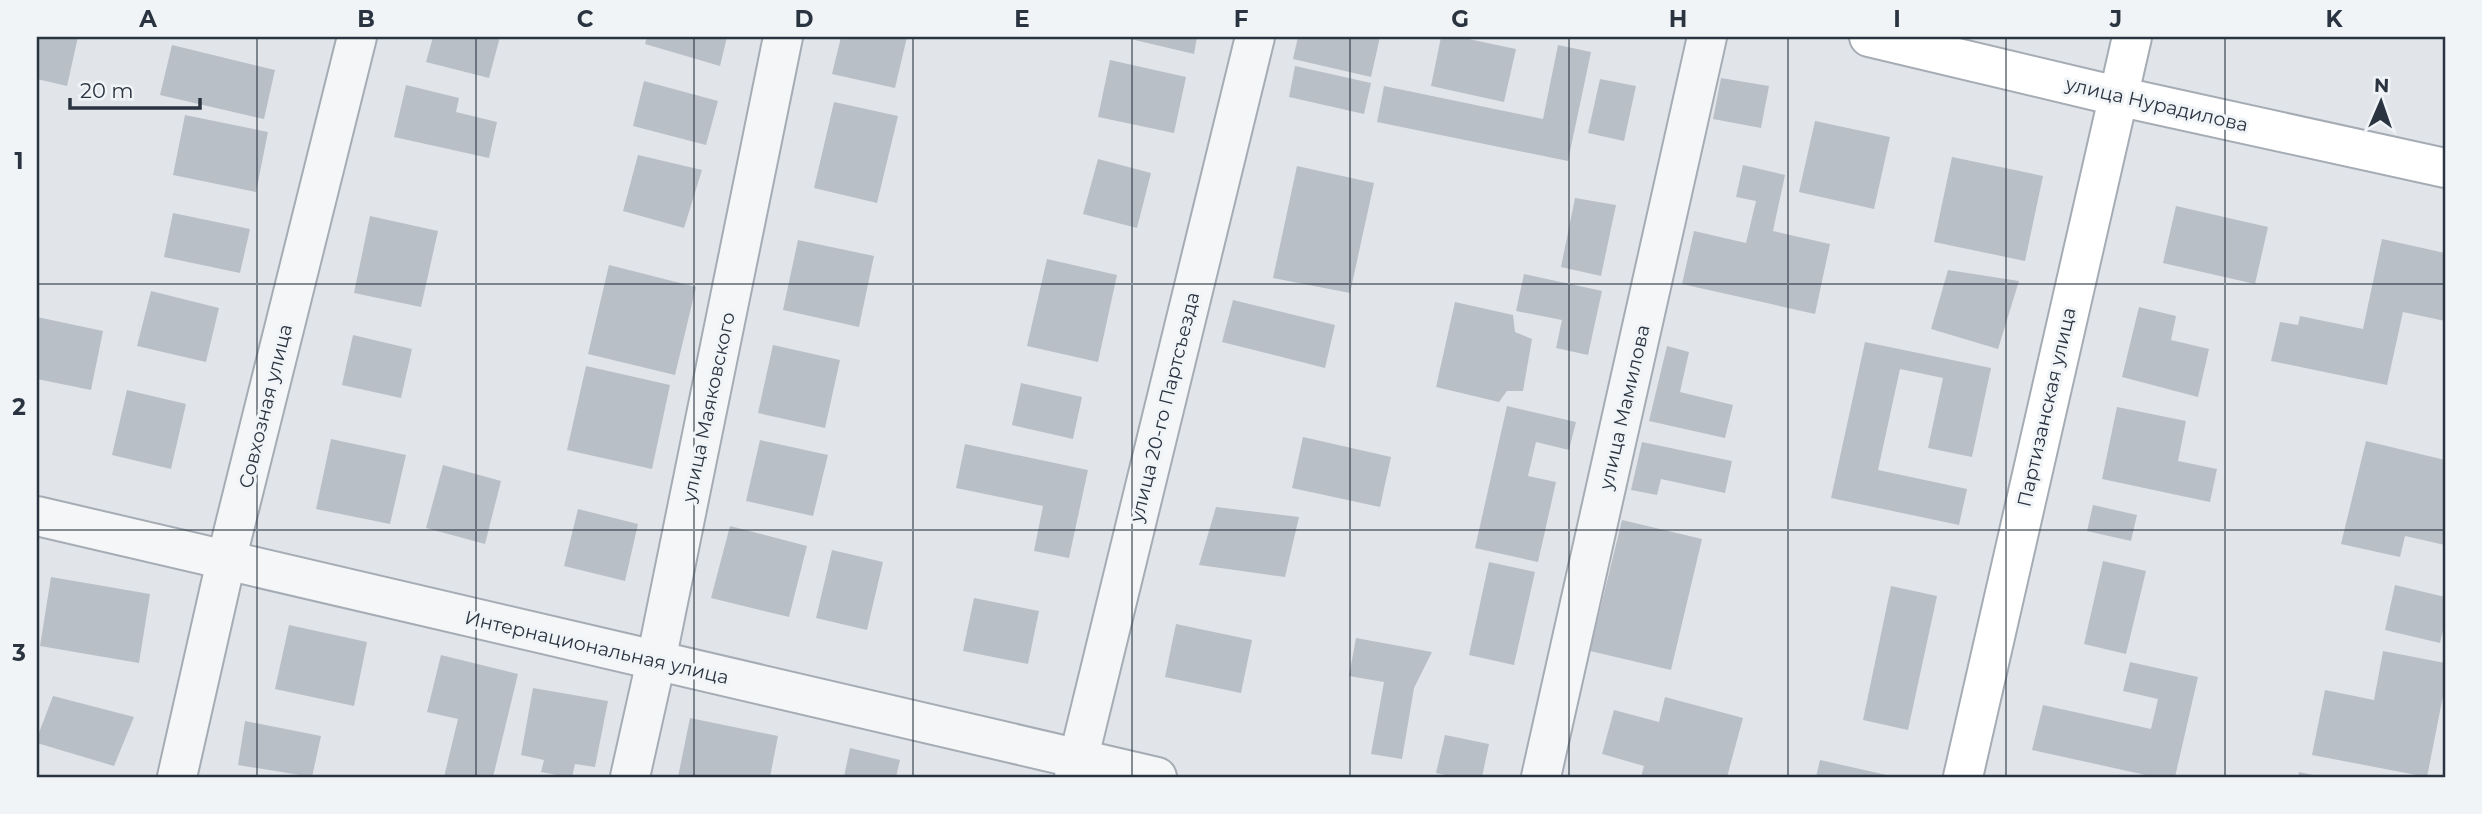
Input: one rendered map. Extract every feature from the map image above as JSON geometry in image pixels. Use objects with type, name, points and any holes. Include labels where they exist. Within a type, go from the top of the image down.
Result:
[{"type":"street","name":"Совхозная улица","points":[[177,777],[226,561],[357,37]]},
{"type":"street","name":"улица Маяковского","points":[[630,777],[783,37]]},
{"type":"street","name":"улица 20-го Партсъезда","points":[[1076,768],[1255,37]]},
{"type":"street","name":"улица Мамилова","points":[[1541,777],[1707,37]]},
{"type":"street","name":"улица Нурадилова","points":[[1869,37],[2117,96],[2445,168]]},
{"type":"street","name":"Партизанская улица","points":[[1963,777],[2132,37]]},
{"type":"street","name":"Интернациональная улица","points":[[37,516],[656,661],[1076,768],[1157,777]]},
{"type":"building","points":[[37,37],[78,37],[67,86],[37,79]]},
{"type":"building","points":[[433,37],[500,37],[489,78],[426,62]]},
{"type":"building","points":[[647,37],[727,37],[720,66],[645,44]]},
{"type":"building","points":[[841,37],[907,37],[895,88],[832,74]]},
{"type":"building","points":[[1122,37],[1197,37],[1194,54]]},
{"type":"building","points":[[1298,37],[1380,37],[1371,77],[1293,59]]},
{"type":"building","points":[[1441,37],[1459,37],[1516,49],[1504,102],[1431,86]]},
{"type":"building","points":[[172,45],[275,70],[264,119],[160,95]]},
{"type":"building","points":[[1558,45],[1591,52],[1568,161],[1377,122],[1384,86],[1543,119]]},
{"type":"building","points":[[1110,60],[1186,77],[1174,133],[1098,117]]},
{"type":"building","points":[[1295,66],[1371,83],[1364,114],[1289,97]]},
{"type":"building","points":[[1721,78],[1769,86],[1761,128],[1713,119]]},
{"type":"building","points":[[1600,79],[1636,86],[1624,141],[1588,133]]},
{"type":"building","points":[[644,81],[718,101],[706,145],[633,126]]},
{"type":"building","points":[[406,85],[459,98],[456,112],[497,122],[489,158],[394,137]]},
{"type":"building","points":[[834,102],[898,116],[877,203],[814,188]]},
{"type":"building","points":[[185,115],[268,132],[256,192],[173,175]]},
{"type":"building","points":[[1815,121],[1890,137],[1874,209],[1799,192]]},
{"type":"building","points":[[638,155],[702,170],[684,228],[623,211]]},
{"type":"building","points":[[1952,157],[2043,176],[2025,261],[1934,242]]},
{"type":"building","points":[[1098,159],[1151,173],[1137,228],[1083,214]]},
{"type":"building","points":[[1743,165],[1785,175],[1773,231],[1830,244],[1815,314],[1682,284],[1694,231],[1746,243],[1756,201],[1736,197]]},
{"type":"building","points":[[1297,166],[1374,183],[1350,293],[1273,278]]},
{"type":"building","points":[[1575,198],[1616,205],[1601,276],[1561,267]]},
{"type":"building","points":[[2176,206],[2268,227],[2255,284],[2163,263]]},
{"type":"building","points":[[173,213],[250,229],[240,273],[164,257]]},
{"type":"building","points":[[370,216],[438,231],[421,307],[354,293]]},
{"type":"building","points":[[2382,239],[2445,253],[2445,321],[2403,312],[2387,385],[2271,361],[2280,322],[2298,325],[2300,316],[2363,329]]},
{"type":"building","points":[[798,240],[874,256],[859,327],[783,310]]},
{"type":"building","points":[[1047,259],[1117,275],[1098,362],[1027,346]]},
{"type":"building","points":[[609,265],[696,287],[675,375],[588,354]]},
{"type":"building","points":[[1948,270],[2019,281],[1998,349],[1931,329]]},
{"type":"building","points":[[1524,274],[1602,291],[1588,355],[1556,348],[1562,320],[1516,311]]},
{"type":"building","points":[[151,291],[219,308],[206,362],[137,346]]},
{"type":"building","points":[[1233,300],[1335,325],[1325,368],[1222,342]]},
{"type":"building","points":[[1455,302],[1513,315],[1515,332],[1532,339],[1523,391],[1507,391],[1499,402],[1436,387]]},
{"type":"building","points":[[2139,307],[2176,316],[2171,340],[2209,349],[2198,397],[2122,377]]},
{"type":"building","points":[[37,317],[103,331],[91,390],[37,379]]},
{"type":"building","points":[[353,335],[412,349],[401,398],[342,385]]},
{"type":"building","points":[[1865,342],[1991,368],[1972,457],[1928,448],[1943,378],[1900,369],[1878,470],[1967,489],[1959,525],[1831,498]]},
{"type":"building","points":[[773,345],[840,360],[825,428],[758,413]]},
{"type":"building","points":[[1667,346],[1689,352],[1680,392],[1733,405],[1725,438],[1649,421]]},
{"type":"building","points":[[586,366],[670,385],[652,469],[567,450]]},
{"type":"building","points":[[1021,383],[1082,397],[1073,439],[1012,425]]},
{"type":"building","points":[[127,390],[186,404],[171,469],[112,455]]},
{"type":"building","points":[[1507,406],[1576,422],[1569,450],[1536,442],[1528,476],[1556,482],[1538,562],[1475,548]]},
{"type":"building","points":[[2117,407],[2186,421],[2178,461],[2217,469],[2210,502],[2102,479]]},
{"type":"building","points":[[1303,437],[1391,457],[1380,507],[1292,488]]},
{"type":"building","points":[[331,439],[406,455],[390,524],[316,509]]},
{"type":"building","points":[[760,440],[828,455],[813,516],[746,501]]},
{"type":"building","points":[[2366,441],[2445,460],[2445,545],[2405,536],[2400,557],[2341,544]]},
{"type":"building","points":[[1642,442],[1732,461],[1725,493],[1661,479],[1657,495],[1631,490]]},
{"type":"building","points":[[965,444],[1088,470],[1069,558],[1034,551],[1043,506],[956,488]]},
{"type":"building","points":[[443,465],[501,481],[485,544],[426,528]]},
{"type":"building","points":[[2093,505],[2137,515],[2131,541],[2087,531]]},
{"type":"building","points":[[1216,507],[1299,517],[1285,577],[1199,565]]},
{"type":"building","points":[[578,509],[638,524],[625,581],[564,566]]},
{"type":"building","points":[[1622,520],[1702,539],[1671,670],[1590,651]]},
{"type":"building","points":[[730,526],[807,546],[789,617],[711,598]]},
{"type":"building","points":[[832,550],[883,562],[867,630],[816,618]]},
{"type":"building","points":[[2103,561],[2146,571],[2126,654],[2084,644]]},
{"type":"building","points":[[1489,562],[1535,572],[1514,665],[1469,655]]},
{"type":"building","points":[[51,577],[150,594],[139,663],[40,646]]},
{"type":"building","points":[[2395,585],[2445,597],[2445,621],[2440,643],[2385,630]]},
{"type":"building","points":[[1891,586],[1937,596],[1908,730],[1863,720]]},
{"type":"building","points":[[974,598],[1039,611],[1028,664],[963,651]]},
{"type":"building","points":[[1176,624],[1252,640],[1241,693],[1165,677]]},
{"type":"building","points":[[289,625],[367,642],[354,706],[275,689]]},
{"type":"building","points":[[1356,638],[1432,652],[1414,688],[1402,759],[1371,754],[1384,682],[1349,676]]},
{"type":"building","points":[[2383,651],[2445,663],[2445,686],[2427,777],[2312,755],[2325,690],[2374,700]]},
{"type":"building","points":[[441,655],[518,674],[493,777],[444,777],[458,719],[427,712]]},
{"type":"building","points":[[2130,662],[2198,677],[2175,777],[2155,777],[2032,750],[2043,705],[2151,729],[2158,699],[2123,691]]},
{"type":"building","points":[[533,688],[608,701],[595,767],[575,764],[572,777],[568,777],[541,772],[544,760],[521,755]]},
{"type":"building","points":[[53,696],[134,717],[114,766],[37,743]]},
{"type":"building","points":[[1665,697],[1743,718],[1727,777],[1641,777],[1644,766],[1602,754],[1614,710],[1659,722]]},
{"type":"building","points":[[690,718],[778,736],[770,777],[678,777]]},
{"type":"building","points":[[245,721],[321,736],[312,777],[238,765]]},
{"type":"building","points":[[1445,735],[1489,744],[1482,777],[1455,777],[1436,773]]},
{"type":"building","points":[[850,748],[900,760],[896,777],[844,777]]},
{"type":"building","points":[[1820,760],[1891,776],[1891,777],[1816,777]]},
{"type":"building","points":[[2299,772],[2318,776],[2318,777],[2298,777]]}]
